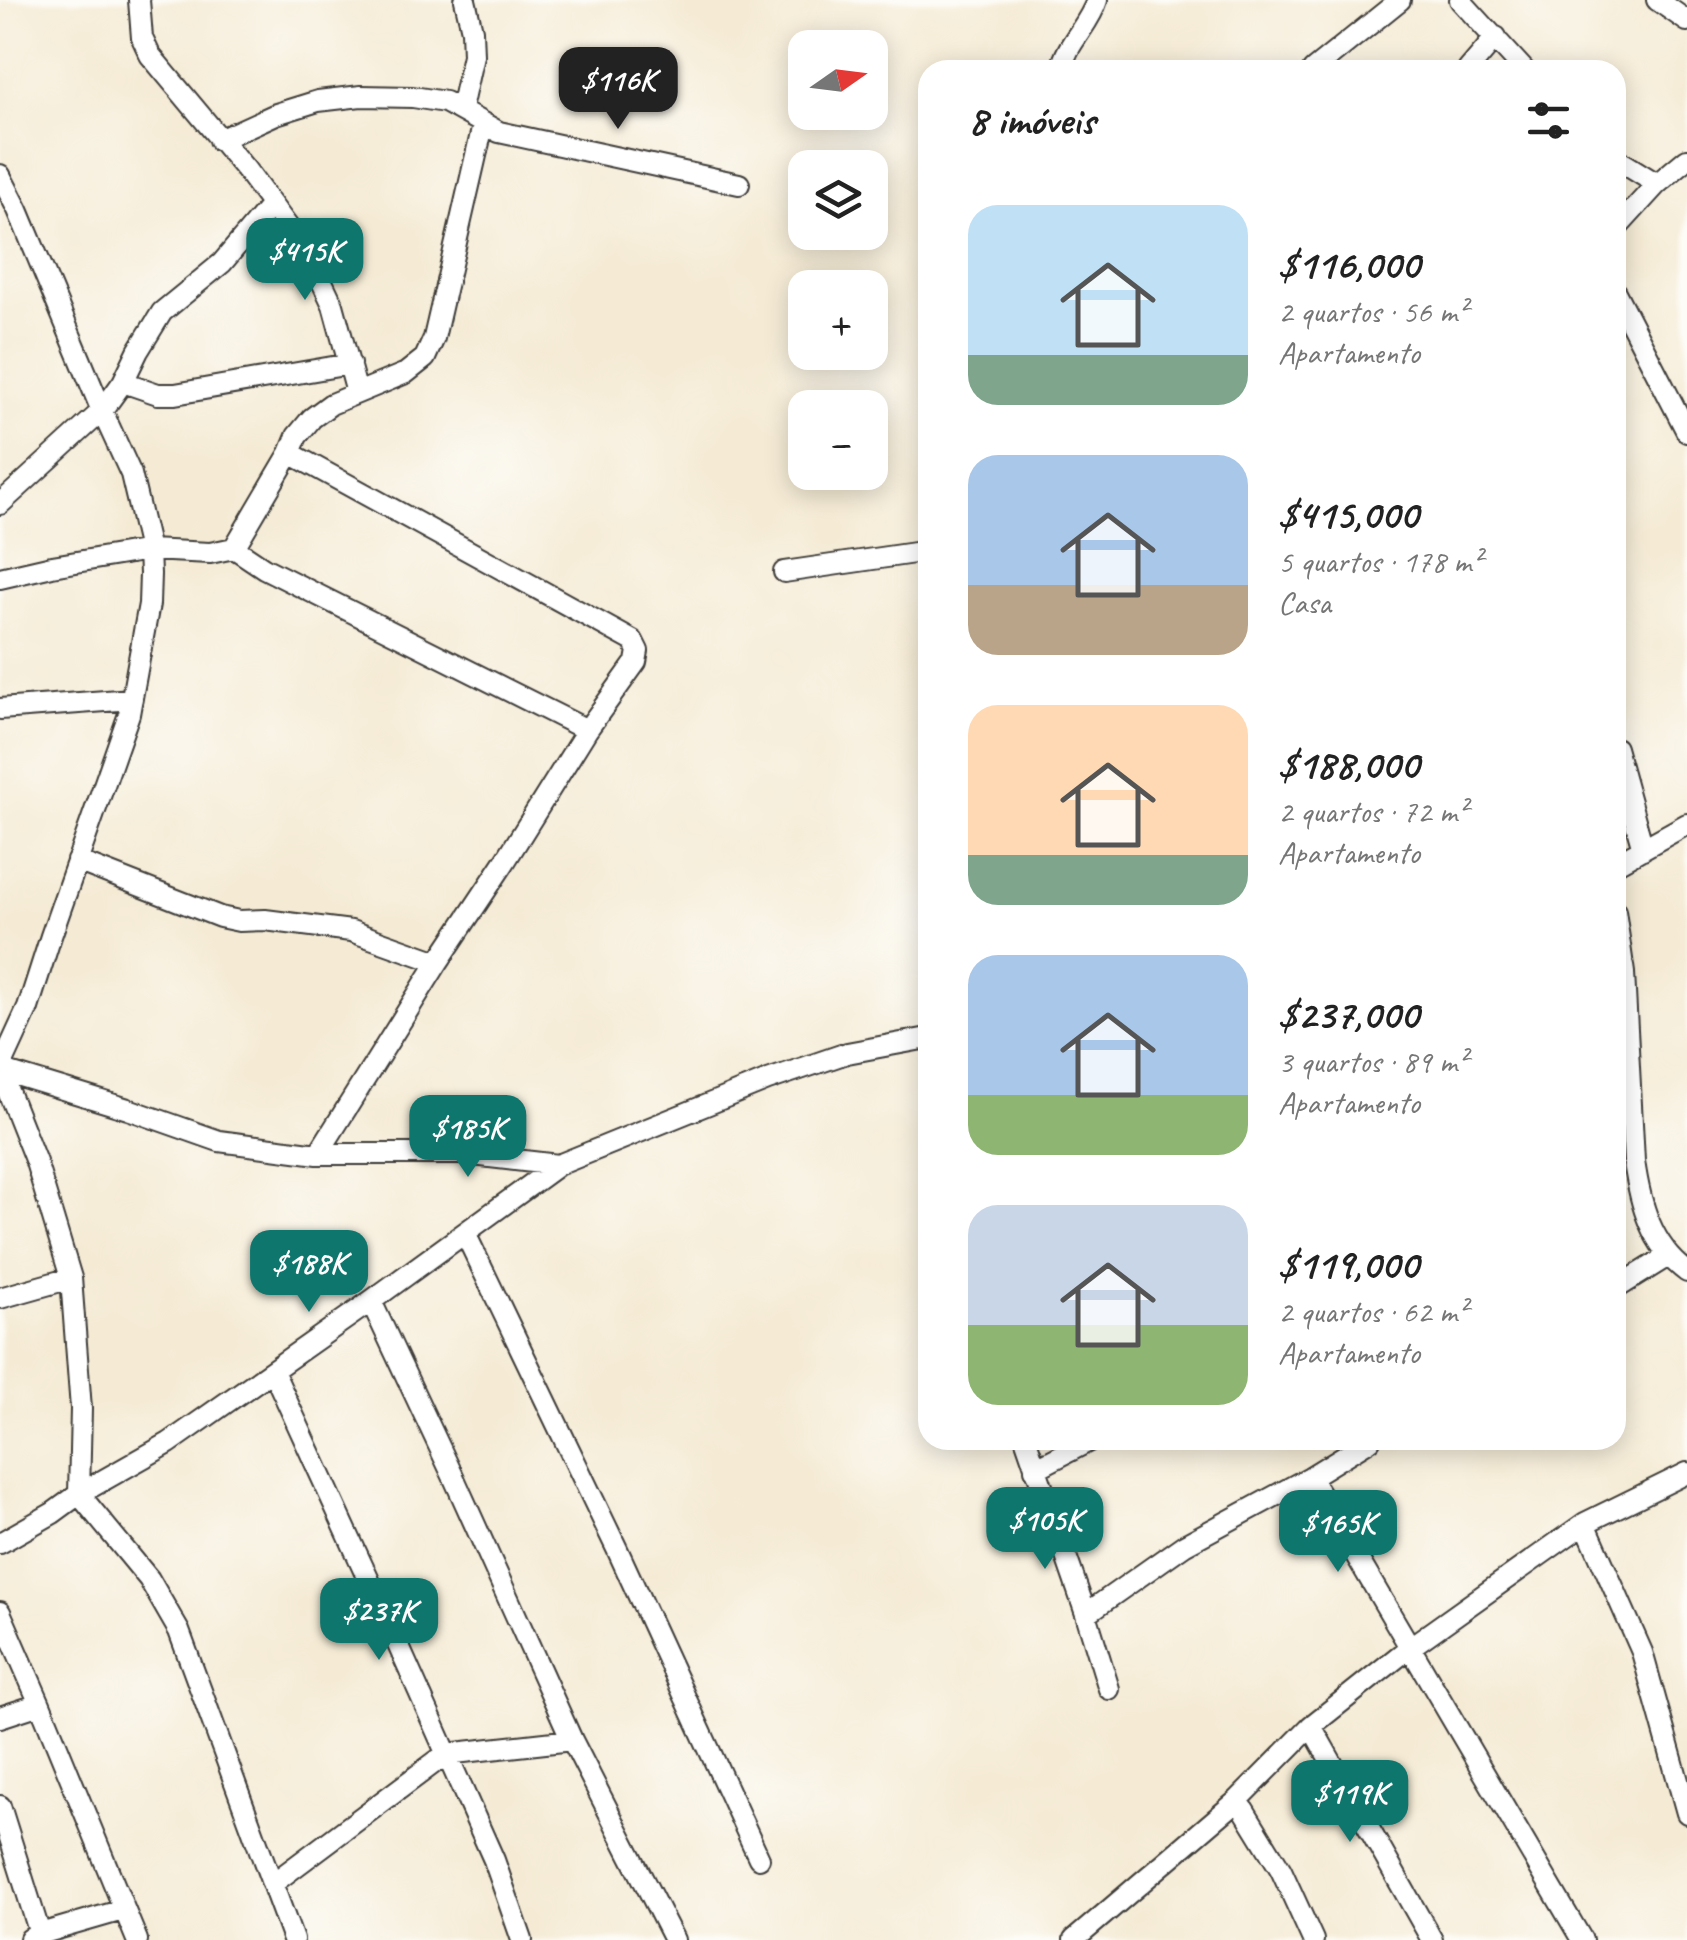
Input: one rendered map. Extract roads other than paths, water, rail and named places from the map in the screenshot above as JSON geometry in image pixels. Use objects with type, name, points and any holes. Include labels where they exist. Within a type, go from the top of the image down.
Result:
[{"type":"street","points":[[139,0],[142,38],[150,55],[246,170],[317,270],[333,305],[357,392]]},
{"type":"street","points":[[461,109],[473,55],[466,0]]},
{"type":"street","points":[[1063,60],[1092,14],[1096,0]]},
{"type":"street","points":[[1325,60],[1400,0]]},
{"type":"street","points":[[1460,0],[1516,60]]},
{"type":"street","points":[[1657,0],[1687,20]]},
{"type":"street","points":[[1476,60],[1496,37]]},
{"type":"street","points":[[218,140],[276,114],[318,101],[414,96],[445,102],[498,132],[739,184]]},
{"type":"street","points":[[234,548],[297,436],[312,418],[331,404],[406,374],[425,358],[434,338],[483,124]]},
{"type":"street","points":[[1626,218],[1656,184],[1687,159]]},
{"type":"street","points":[[1626,165],[1656,184]]},
{"type":"street","points":[[0,175],[131,474],[149,550],[149,604],[129,714],[28,1008],[0,1070],[36,1162],[71,1278],[81,1409],[79,1494],[150,1578],[179,1630],[292,1940]]},
{"type":"street","points":[[3,494],[102,411],[162,312],[222,263],[271,205]]},
{"type":"street","points":[[1626,313],[1687,432]]},
{"type":"street","points":[[123,382],[158,394],[175,394],[350,364]]},
{"type":"street","points":[[290,453],[633,641],[638,651],[636,662],[587,730],[318,1154]]},
{"type":"street","points":[[0,578],[149,550],[210,553],[234,548],[264,568],[587,730]]},
{"type":"street","points":[[784,572],[918,552]]},
{"type":"street","points":[[0,709],[132,699]]},
{"type":"street","points":[[1626,787],[1643,848]]},
{"type":"street","points":[[1626,858],[1687,824]]},
{"type":"street","points":[[77,860],[220,917],[351,931],[438,962]]},
{"type":"street","points":[[0,1543],[170,1443],[558,1165],[768,1080],[847,1053],[918,1040]]},
{"type":"street","points":[[0,1070],[218,1141],[318,1154],[464,1154],[558,1165]]},
{"type":"street","points":[[1626,1092],[1638,1192],[1649,1225],[1668,1256],[1687,1272]]},
{"type":"street","points":[[1626,1194],[1638,1192]]},
{"type":"street","points":[[465,1233],[760,1858]]},
{"type":"street","points":[[1626,1282],[1668,1256]]},
{"type":"street","points":[[0,1298],[71,1278]]},
{"type":"street","points":[[371,1302],[572,1740],[674,1940]]},
{"type":"street","points":[[273,1371],[494,1860],[522,1940]]},
{"type":"street","points":[[1029,1450],[1108,1690]]},
{"type":"street","points":[[1035,1468],[1071,1450]]},
{"type":"street","points":[[1086,1614],[1184,1546],[1354,1450]]},
{"type":"street","points":[[1074,1940],[1238,1800],[1311,1726],[1409,1648],[1585,1524],[1687,1473]]},
{"type":"street","points":[[1310,1477],[1582,1940]]},
{"type":"street","points":[[1585,1524],[1642,1652],[1687,1813]]},
{"type":"street","points":[[0,1612],[137,1940]]},
{"type":"street","points":[[0,1717],[40,1704]]},
{"type":"street","points":[[1311,1726],[1432,1940]]},
{"type":"street","points":[[272,1884],[446,1754],[572,1740]]},
{"type":"street","points":[[1238,1800],[1281,1870],[1313,1940]]},
{"type":"street","points":[[0,1806],[34,1937],[124,1910]]}]
